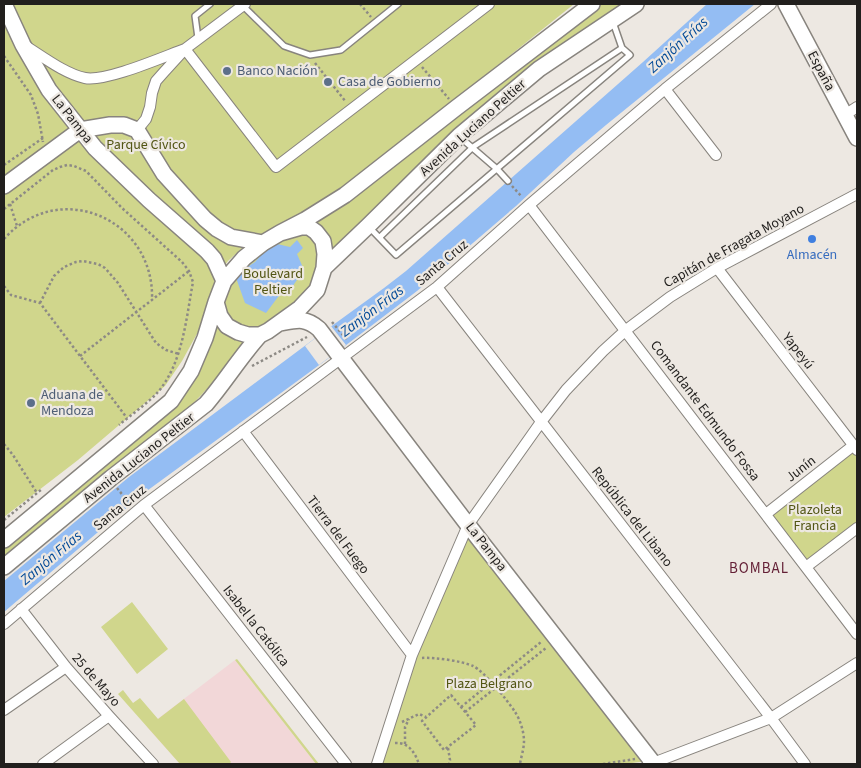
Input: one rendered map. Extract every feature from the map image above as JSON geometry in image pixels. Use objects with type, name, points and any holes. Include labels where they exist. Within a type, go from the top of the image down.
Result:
[{"type":"main road","name":"La Pampa","points":[[4,4],[23,45],[49,90],[80,130],[95,148],[149,200],[207,251],[214,259],[224,281]]},
{"type":"main road","name":"Avenida Luciano Peltier","points":[[280,233],[345,195],[592,4]]},
{"type":"main road","name":"Avenida Luciano Peltier","points":[[324,268],[459,136],[539,69],[636,4]]},
{"type":"main road","name":"España","points":[[786,4],[851,111],[857,138]]},
{"type":"main road","points":[[4,186],[80,130],[110,125],[124,125],[137,130],[164,174],[205,219],[231,237],[263,243]]},
{"type":"main road","points":[[300,227],[309,227],[316,232],[323,242],[325,254],[324,268],[317,290],[300,308],[268,331],[260,335],[248,335],[238,332],[227,326],[220,316],[216,302],[224,281],[244,258],[280,233],[300,227]]},
{"type":"main road","name":"La Pampa","points":[[317,290],[313,307],[314,317],[342,351],[468,525],[649,762]]},
{"type":"main road","name":"Avenida Luciano Peltier","points":[[4,540],[171,401],[191,370],[205,338],[216,302]]},
{"type":"main road","name":"La Pampa","points":[[280,323],[296,320],[307,321],[325,329]]},
{"type":"main road","name":"Avenida Luciano Peltier","points":[[4,567],[111,478],[206,404],[216,393],[245,351],[260,335]]},
{"type":"street","points":[[185,49],[276,167],[489,4]]},
{"type":"street","name":"Santa Cruz","points":[[4,624],[144,505],[243,432],[342,351],[437,287],[526,202],[771,4]]},
{"type":"street","points":[[137,130],[146,119],[156,81],[185,49],[239,5]]},
{"type":"street","points":[[23,45],[72,74],[87,78],[119,73],[185,49]]},
{"type":"street","points":[[665,89],[716,155]]},
{"type":"street","name":"Capitán de Fragata Moyano","points":[[377,764],[415,657],[468,525],[541,422],[571,385],[626,330],[670,297],[717,268],[857,194]]},
{"type":"street","name":"Comandante Edmundo Fossa","points":[[526,202],[626,330],[857,634]]},
{"type":"street","name":"Yapeyú","points":[[717,268],[855,448]]},
{"type":"street","name":"República del Libano","points":[[437,287],[805,764]]},
{"type":"street","name":"Tierra del Fuego","points":[[243,432],[415,657]]},
{"type":"street","name":"Junín","points":[[766,514],[855,448]]},
{"type":"street","name":"Isabel la Católica","points":[[144,505],[346,764]]},
{"type":"street","points":[[806,567],[857,528]]},
{"type":"street","name":"25 de Mayo","points":[[21,609],[66,667],[153,764]]},
{"type":"street","points":[[649,762],[771,718],[857,663]]},
{"type":"street","points":[[4,710],[66,667]]},
{"type":"street","points":[[43,764],[109,716]]},
{"type":"lane","points":[[198,38],[195,16],[210,4]]},
{"type":"lane","points":[[239,5],[284,46],[310,56],[341,50],[398,4]]},
{"type":"lane","points":[[368,226],[396,254],[497,169],[630,55],[622,48],[612,19]]},
{"type":"lane","points":[[380,237],[473,147],[622,48]]},
{"type":"lane","points":[[459,136],[508,181]]},
{"type":"path","points":[[360,4],[375,22]]},
{"type":"path","points":[[4,56],[31,95],[38,114],[43,138],[43,157]]},
{"type":"path","points":[[310,56],[352,109]]},
{"type":"path","points":[[416,60],[456,108]]},
{"type":"path","points":[[4,165],[43,138]]},
{"type":"path","points":[[4,209],[53,170],[67,165],[80,168],[90,175],[182,262],[189,271],[193,282],[179,354],[157,394],[127,418],[40,304],[11,295],[4,286]]},
{"type":"path","points":[[508,181],[526,202]]},
{"type":"path","points":[[10,204],[17,226]]},
{"type":"path","points":[[4,239],[17,226],[37,215],[71,209],[94,213],[124,230],[132,238],[144,258],[151,279],[152,300]]},
{"type":"path","points":[[40,304],[50,282],[58,271],[70,264],[83,261],[98,264],[105,268],[118,282],[156,343],[166,350],[179,354]]},
{"type":"path","points":[[80,356],[189,271]]},
{"type":"path","points":[[325,329],[342,351]]},
{"type":"path","points":[[4,444],[37,493]]},
{"type":"path","points":[[117,487],[130,505]]},
{"type":"path","points":[[461,707],[542,642]]},
{"type":"path","points":[[466,712],[546,648]]},
{"type":"path","points":[[415,657],[474,666],[483,673],[515,712],[521,724],[524,741],[520,764]]},
{"type":"path","points":[[523,657],[527,663]]},
{"type":"path","points":[[451,695],[461,707],[476,725],[444,750],[422,721],[451,695]]},
{"type":"path","points":[[403,722],[419,714],[426,717]]},
{"type":"path","points":[[405,744],[405,727],[411,718]]},
{"type":"path","points":[[391,743],[400,742],[405,744],[416,755],[419,764]]},
{"type":"path","points":[[448,748],[449,764]]},
{"type":"path","points":[[603,764],[649,762]]},
{"type":"shaded area","points":[[235,660],[316,764],[180,764],[147,727]]},
{"type":"green space","name":"Parque Cívico","points":[[4,4],[574,4],[344,189],[241,249],[228,261],[215,279],[212,295],[198,332],[165,386],[78,460],[4,517]]},
{"type":"green space","name":"Boulevard Peltier","points":[[598,4],[633,4],[566,47],[367,217],[316,288],[259,333],[190,407],[4,564],[4,543],[173,403],[221,298],[245,260]]},
{"type":"green space","name":"Plazoleta Francia","points":[[854,445],[857,450],[857,528],[806,567],[766,514]]},
{"type":"green space","name":"Plaza Belgrano","points":[[469,531],[648,761],[624,764],[381,764],[415,656]]},
{"type":"green space","points":[[132,602],[168,649],[137,674],[101,627]]},
{"type":"green space","points":[[237,659],[319,764],[316,764],[235,660]]},
{"type":"green space","points":[[123,690],[133,703],[140,698],[158,719],[184,699],[231,762],[229,764],[180,764],[118,694]]},
{"type":"water","name":"Zanjón Frías","points":[[707,4],[755,4],[574,152],[516,206],[417,291],[144,493],[4,612],[4,581],[129,477],[406,271]]},
{"type":"water","points":[[297,240],[303,248],[297,254],[304,270],[292,287],[278,297],[266,313],[245,303],[235,275],[255,262],[273,243],[290,247]]},
{"type":"pier","points":[[331,326],[346,345],[319,365],[305,346]]},
{"type":"place","name":"Banco Nación","points":[[227,71]]},
{"type":"place","name":"Casa de Gobierno","points":[[328,82]]},
{"type":"place","name":"Almacén","points":[[812,239]]},
{"type":"place","name":"Aduana de Mendoza","points":[[31,403]]},
{"type":"district","name":"BOMBAL","points":[[759,568]]}]
